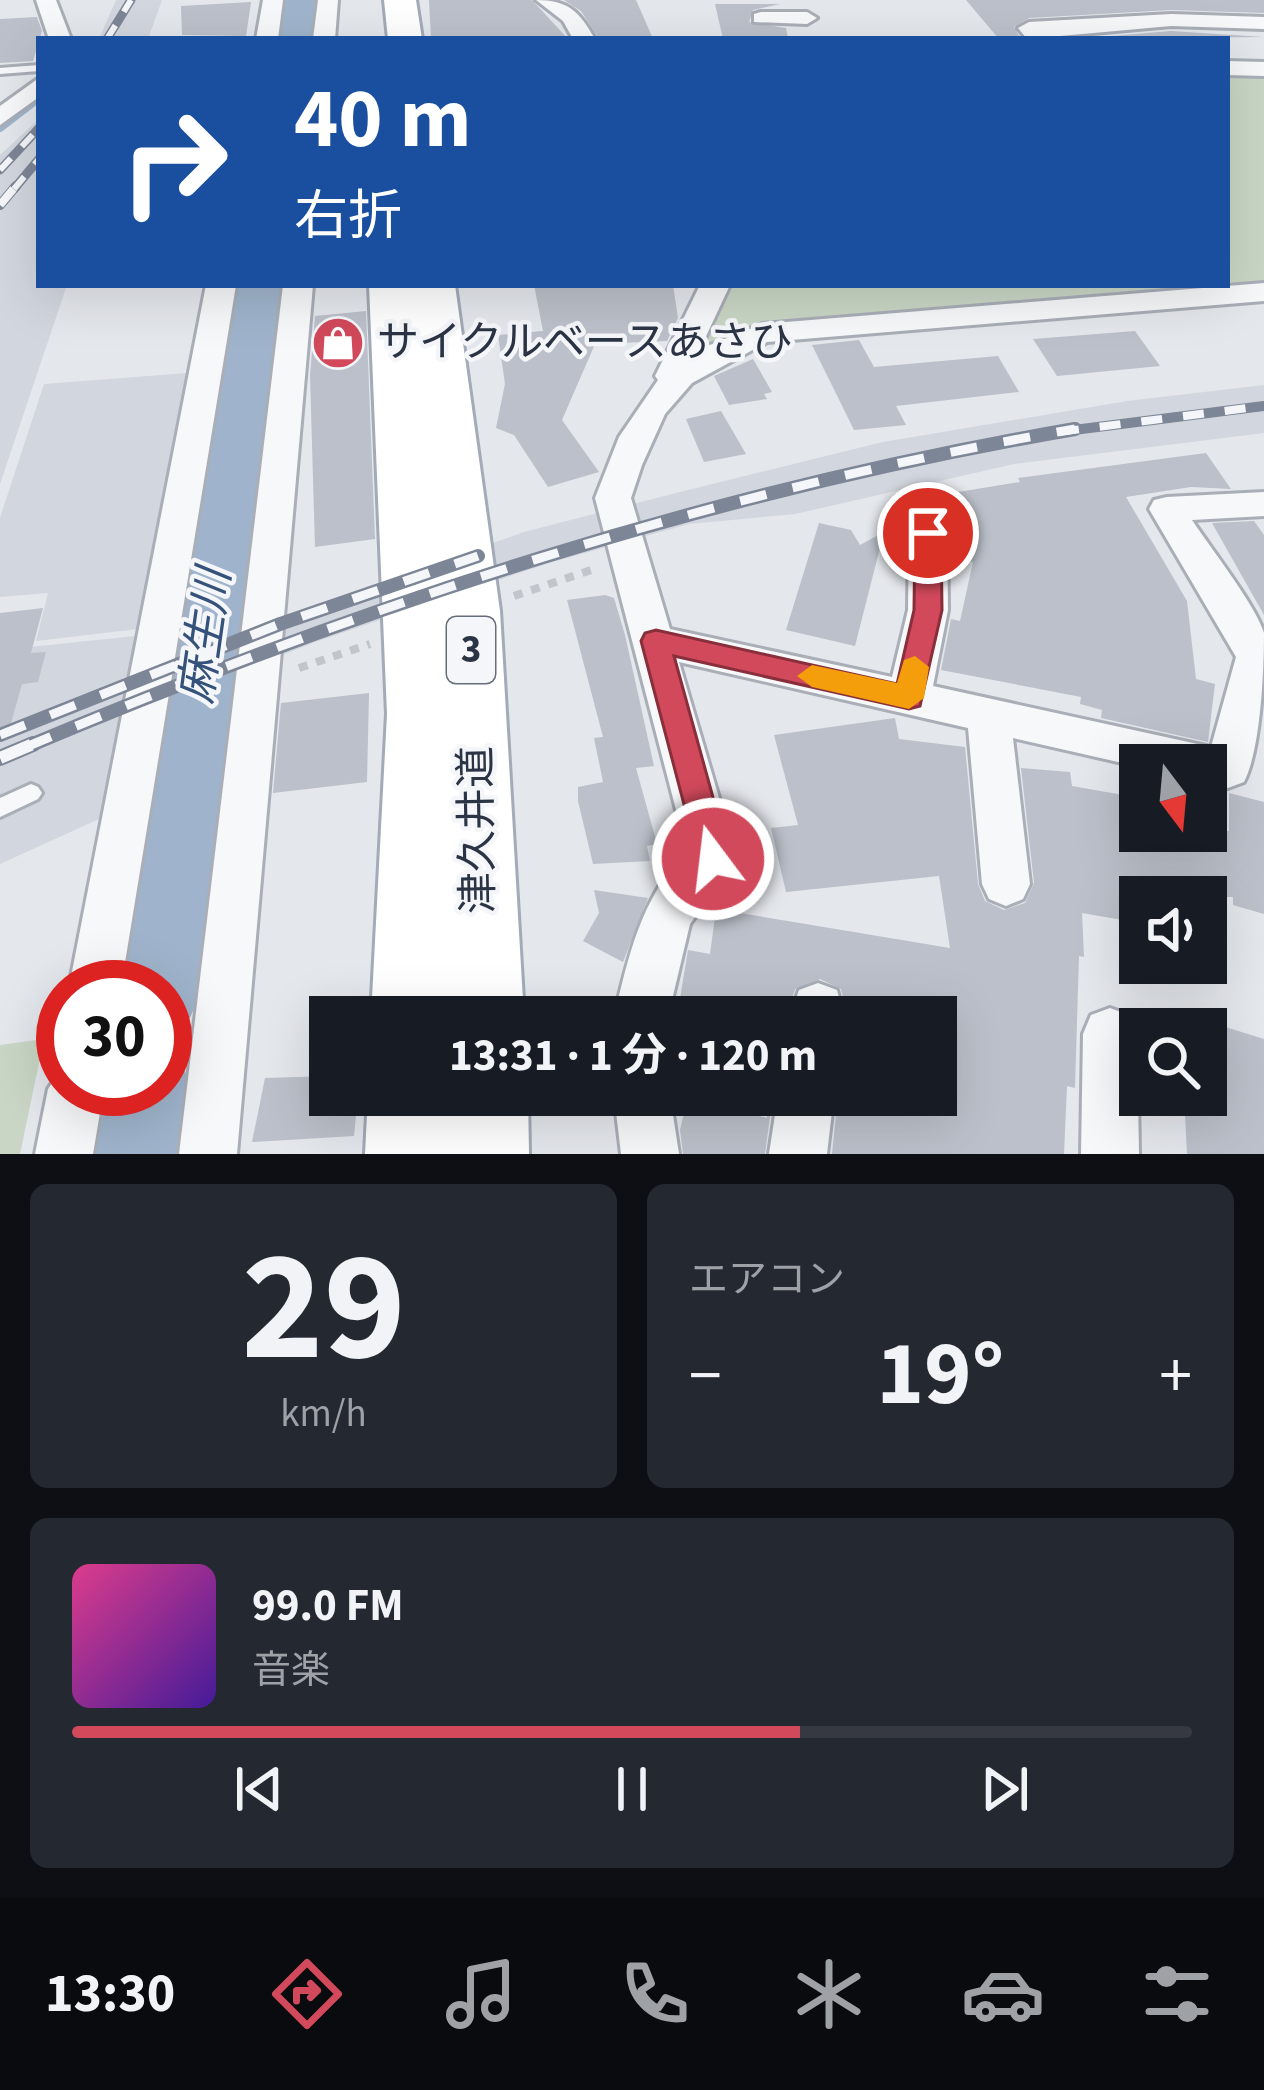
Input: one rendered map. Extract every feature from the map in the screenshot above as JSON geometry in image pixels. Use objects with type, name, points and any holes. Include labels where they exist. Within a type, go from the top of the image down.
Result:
[{"type":"main road","points":[[374,0],[376,36]]},
{"type":"main road","points":[[400,0],[405,36]]},
{"type":"main road","name":"津久井道","points":[[392,288],[419,714],[412,996]]},
{"type":"main road","name":"津久井道","points":[[432,288],[470,630],[482,996]]},
{"type":"main road","points":[[409,1154],[410,1116]]},
{"type":"main road","points":[[485,1116],[485,1154]]},
{"type":"street","points":[[46,0],[59,36]]},
{"type":"street","points":[[267,36],[273,0]]},
{"type":"street","points":[[324,36],[328,0]]},
{"type":"street","points":[[546,0],[572,16],[582,36]]},
{"type":"street","points":[[761,18],[808,19]]},
{"type":"street","points":[[1036,36],[1029,28],[1171,20],[1264,23]]},
{"type":"street","points":[[1230,68],[1264,69]]},
{"type":"street","points":[[0,118],[36,88]]},
{"type":"street","points":[[99,960],[220,288]]},
{"type":"street","points":[[208,1154],[298,288]]},
{"type":"street","points":[[646,996],[659,933],[683,885],[713,859],[613,498],[626,460],[714,288]]},
{"type":"street","points":[[669,381],[708,353],[761,333],[1264,292]]},
{"type":"street","points":[[656,641],[1228,770],[1260,656],[1167,509],[1264,504]]},
{"type":"street","points":[[909,698],[928,610],[928,533]]},
{"type":"street","points":[[989,716],[1006,884]]},
{"type":"street","points":[[1110,1034],[1110,1154]]},
{"type":"street","points":[[64,1154],[71,1116]]},
{"type":"street","points":[[645,1116],[650,1154]]},
{"type":"street","points":[[798,1154],[803,1116]]},
{"type":"lane","points":[[0,71],[36,68]]},
{"type":"lane","points":[[0,808],[32,793]]},
{"type":"path","points":[[501,601],[631,556]]},
{"type":"path","points":[[257,682],[388,638]]},
{"type":"shaded area","points":[[116,0],[162,0],[149,36],[100,36]]},
{"type":"shaded area","points":[[36,122],[36,288],[66,288],[0,484],[0,155]]},
{"type":"shaded area","points":[[187,373],[138,629],[36,641],[48,593],[0,597],[0,518],[44,384]]},
{"type":"shaded area","points":[[1264,385],[1264,433],[1014,464],[795,514],[689,524],[549,563],[315,642],[119,721],[99,819],[0,864],[0,650],[136,636],[130,671],[524,532],[676,493],[883,442],[1127,401]]},
{"type":"green space","points":[[1230,72],[1264,73],[1264,284],[1230,287]]},
{"type":"green space","points":[[723,288],[1213,288],[784,322],[705,344],[694,340]]},
{"type":"green space","points":[[36,1040],[36,1077],[20,1154],[0,1154],[0,1045]]},
{"type":"building","points":[[429,0],[532,0],[565,36],[431,36]]},
{"type":"building","points":[[564,0],[636,0],[652,36],[597,36],[581,11]]},
{"type":"building","points":[[966,0],[1264,0],[1264,13],[1171,10],[1029,18],[1014,27],[1019,36],[996,36]]},
{"type":"building","points":[[251,2],[246,36],[182,35],[181,6]]},
{"type":"building","points":[[715,4],[780,4],[753,10],[749,22],[786,28],[787,36],[722,36]]},
{"type":"building","points":[[37,17],[42,31],[36,36],[33,61],[0,63],[0,19]]},
{"type":"building","points":[[1171,31],[1264,37],[1230,36],[1112,36]]},
{"type":"building","points":[[535,288],[673,288],[678,318],[667,341],[595,344],[562,420],[599,472],[548,487],[514,435],[496,428],[505,384],[498,335],[543,331]]},
{"type":"building","points":[[366,311],[375,539],[315,547],[310,375],[315,316]]},
{"type":"building","points":[[1135,331],[1160,366],[1057,376],[1033,339]]},
{"type":"building","points":[[859,340],[874,367],[998,356],[1019,392],[896,406],[906,425],[854,430],[812,345]]},
{"type":"building","points":[[753,359],[772,392],[764,394],[767,399],[729,405],[714,376]]},
{"type":"building","points":[[721,411],[746,454],[704,462],[686,419]]},
{"type":"building","points":[[1206,453],[1231,489],[1191,487],[1126,497],[1187,601],[1196,679],[1215,684],[1208,742],[1101,718],[1102,710],[1080,704],[1081,697],[941,670],[951,619],[960,621],[973,562],[965,561],[973,528],[951,530],[941,520],[921,520],[909,500],[1020,482],[1018,478]]},
{"type":"building","points":[[1254,521],[1264,535],[1264,615],[1212,523]]},
{"type":"building","points":[[819,523],[851,530],[860,545],[884,532],[855,646],[786,630]]},
{"type":"building","points":[[614,598],[625,635],[654,766],[636,768],[657,844],[647,846],[650,861],[593,864],[578,801],[578,787],[603,782],[594,738],[603,737],[567,600]]},
{"type":"building","points":[[43,608],[31,653],[46,652],[38,682],[22,684],[9,730],[0,728],[0,613]]},
{"type":"building","points":[[369,693],[367,782],[273,793],[281,703]]},
{"type":"building","points":[[895,718],[899,739],[965,747],[978,884],[985,901],[1004,910],[1025,903],[1034,883],[1021,768],[1070,772],[1072,786],[1119,794],[1119,852],[1227,852],[1229,793],[1264,802],[1264,914],[1233,905],[1233,897],[1227,897],[1227,876],[1119,876],[1119,919],[1082,913],[1084,957],[1079,956],[1075,1088],[1067,1086],[1064,1154],[832,1154],[836,1116],[957,1116],[957,996],[843,996],[841,989],[820,979],[795,989],[793,996],[680,996],[688,950],[710,954],[716,909],[950,948],[939,876],[786,892],[771,828],[798,825],[774,735]]},
{"type":"building","points":[[594,890],[648,898],[623,962],[583,941],[599,913]]},
{"type":"building","points":[[1227,1028],[1264,1039],[1264,1154],[1187,1154],[1185,1116],[1227,1116]]},
{"type":"building","points":[[309,1077],[309,1116],[356,1116],[354,1136],[252,1142],[265,1078]]},
{"type":"building","points":[[683,1116],[770,1116],[765,1154],[683,1154]]},
{"type":"waterway","name":"麻生川","points":[[294,36],[299,0]]},
{"type":"waterway","points":[[0,128],[36,100]]},
{"type":"waterway","name":"麻生川","points":[[161,960],[255,288]]},
{"type":"waterway","name":"麻生川","points":[[134,1154],[139,1116]]},
{"type":"railway","points":[[109,36],[131,0]]},
{"type":"railway","points":[[0,170],[36,131]]},
{"type":"railway","points":[[14,189],[36,163]]},
{"type":"railway","points":[[0,205],[16,186]]},
{"type":"railway","points":[[1062,432],[1264,406]]},
{"type":"railway","points":[[1062,432],[1075,429]]},
{"type":"railway","points":[[26,747],[282,646],[542,558],[805,485],[1062,432]]},
{"type":"railway","points":[[0,735],[280,624],[478,556]]},
{"type":"railway","points":[[0,758],[33,744]]},
{"type":"slow traffic","points":[[812,676],[909,698],[915,667]]},
{"type":"place","name":"サイクルベースあさひ","points":[[338,343]]},
{"type":"route","points":[[713,859],[656,641],[909,698],[928,610],[928,533]]}]
